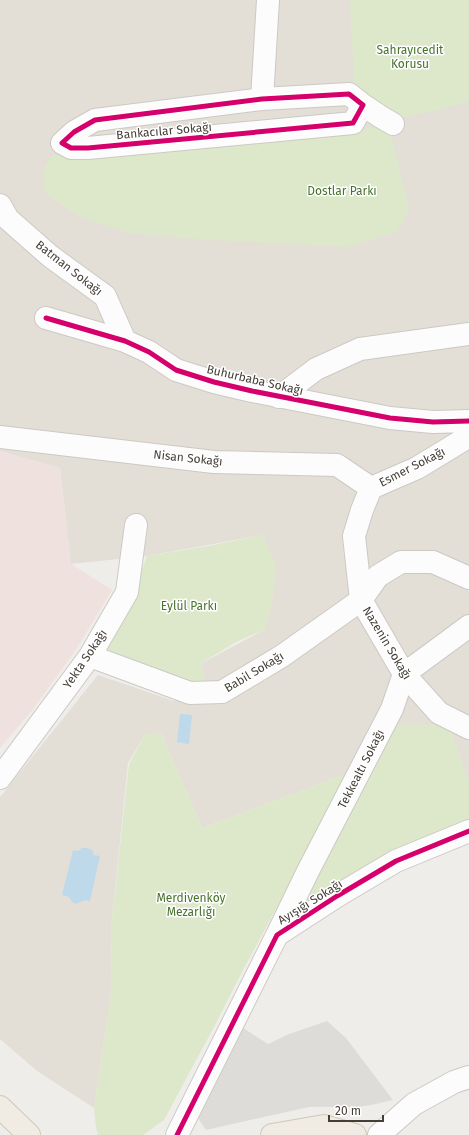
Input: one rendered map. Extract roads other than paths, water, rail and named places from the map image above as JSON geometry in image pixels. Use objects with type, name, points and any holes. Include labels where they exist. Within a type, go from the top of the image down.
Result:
[{"type":"main road","points":[[0,1107],[29,1135]]},
{"type":"main road","points":[[272,1135],[324,1126],[355,1135]]},
{"type":"street","points":[[268,0],[268,98],[274,130]]},
{"type":"street","name":"Bankacılar Sokağı","points":[[349,94],[363,105],[353,123],[88,148],[71,148],[62,143],[74,132],[96,120],[268,98],[349,94]]},
{"type":"street","points":[[363,105],[393,124]]},
{"type":"street","name":"Batman Sokağı","points":[[0,205],[8,219],[50,256],[105,296],[125,341]]},
{"type":"street","name":"Buhurbaba Sokağı","points":[[46,318],[125,341],[149,352],[176,370],[214,382],[279,397],[390,418],[433,422],[469,422]]},
{"type":"street","points":[[279,397],[316,369],[360,348],[469,334]]},
{"type":"street","name":"Esmer Sokağı","points":[[361,600],[354,536],[371,488],[416,468],[469,436]]},
{"type":"street","name":"Nisan Sokağı","points":[[0,437],[214,462],[337,465],[371,488]]},
{"type":"street","name":"Yekta Sokağı","points":[[0,778],[90,656],[127,592],[136,525]]},
{"type":"street","name":"Babil Sokağı","points":[[90,656],[190,693],[222,692],[282,656],[361,600],[378,576],[401,562],[433,562],[469,578]]},
{"type":"street","name":"Nazenin Sokağı","points":[[361,600],[404,674],[439,713],[469,728]]},
{"type":"street","points":[[404,674],[469,626]]},
{"type":"street","name":"Tekkealtı Sokağı","points":[[277,935],[308,871],[392,709],[404,674]]},
{"type":"street","name":"Ayışığı Sokağı","points":[[177,1135],[277,935],[337,896],[396,861],[469,831]]},
{"type":"street","points":[[379,1135],[414,1104],[447,1085],[469,1077]]},
{"type":"water","points":[[180,714],[192,715],[189,744],[177,742]]},
{"type":"water","points":[[82,848],[92,850],[94,855],[100,856],[90,901],[85,900],[76,904],[72,902],[69,897],[62,895],[73,850],[78,851]]},
{"type":"park label","name":"Sahrayıcedit Korusu","points":[[410,57]]},
{"type":"park label","name":"Dostlar Parkı","points":[[342,191]]},
{"type":"park label","name":"Eylül Parkı","points":[[189,606]]},
{"type":"park label","name":"Merdivenköy Mezarlığı","points":[[191,905]]}]
